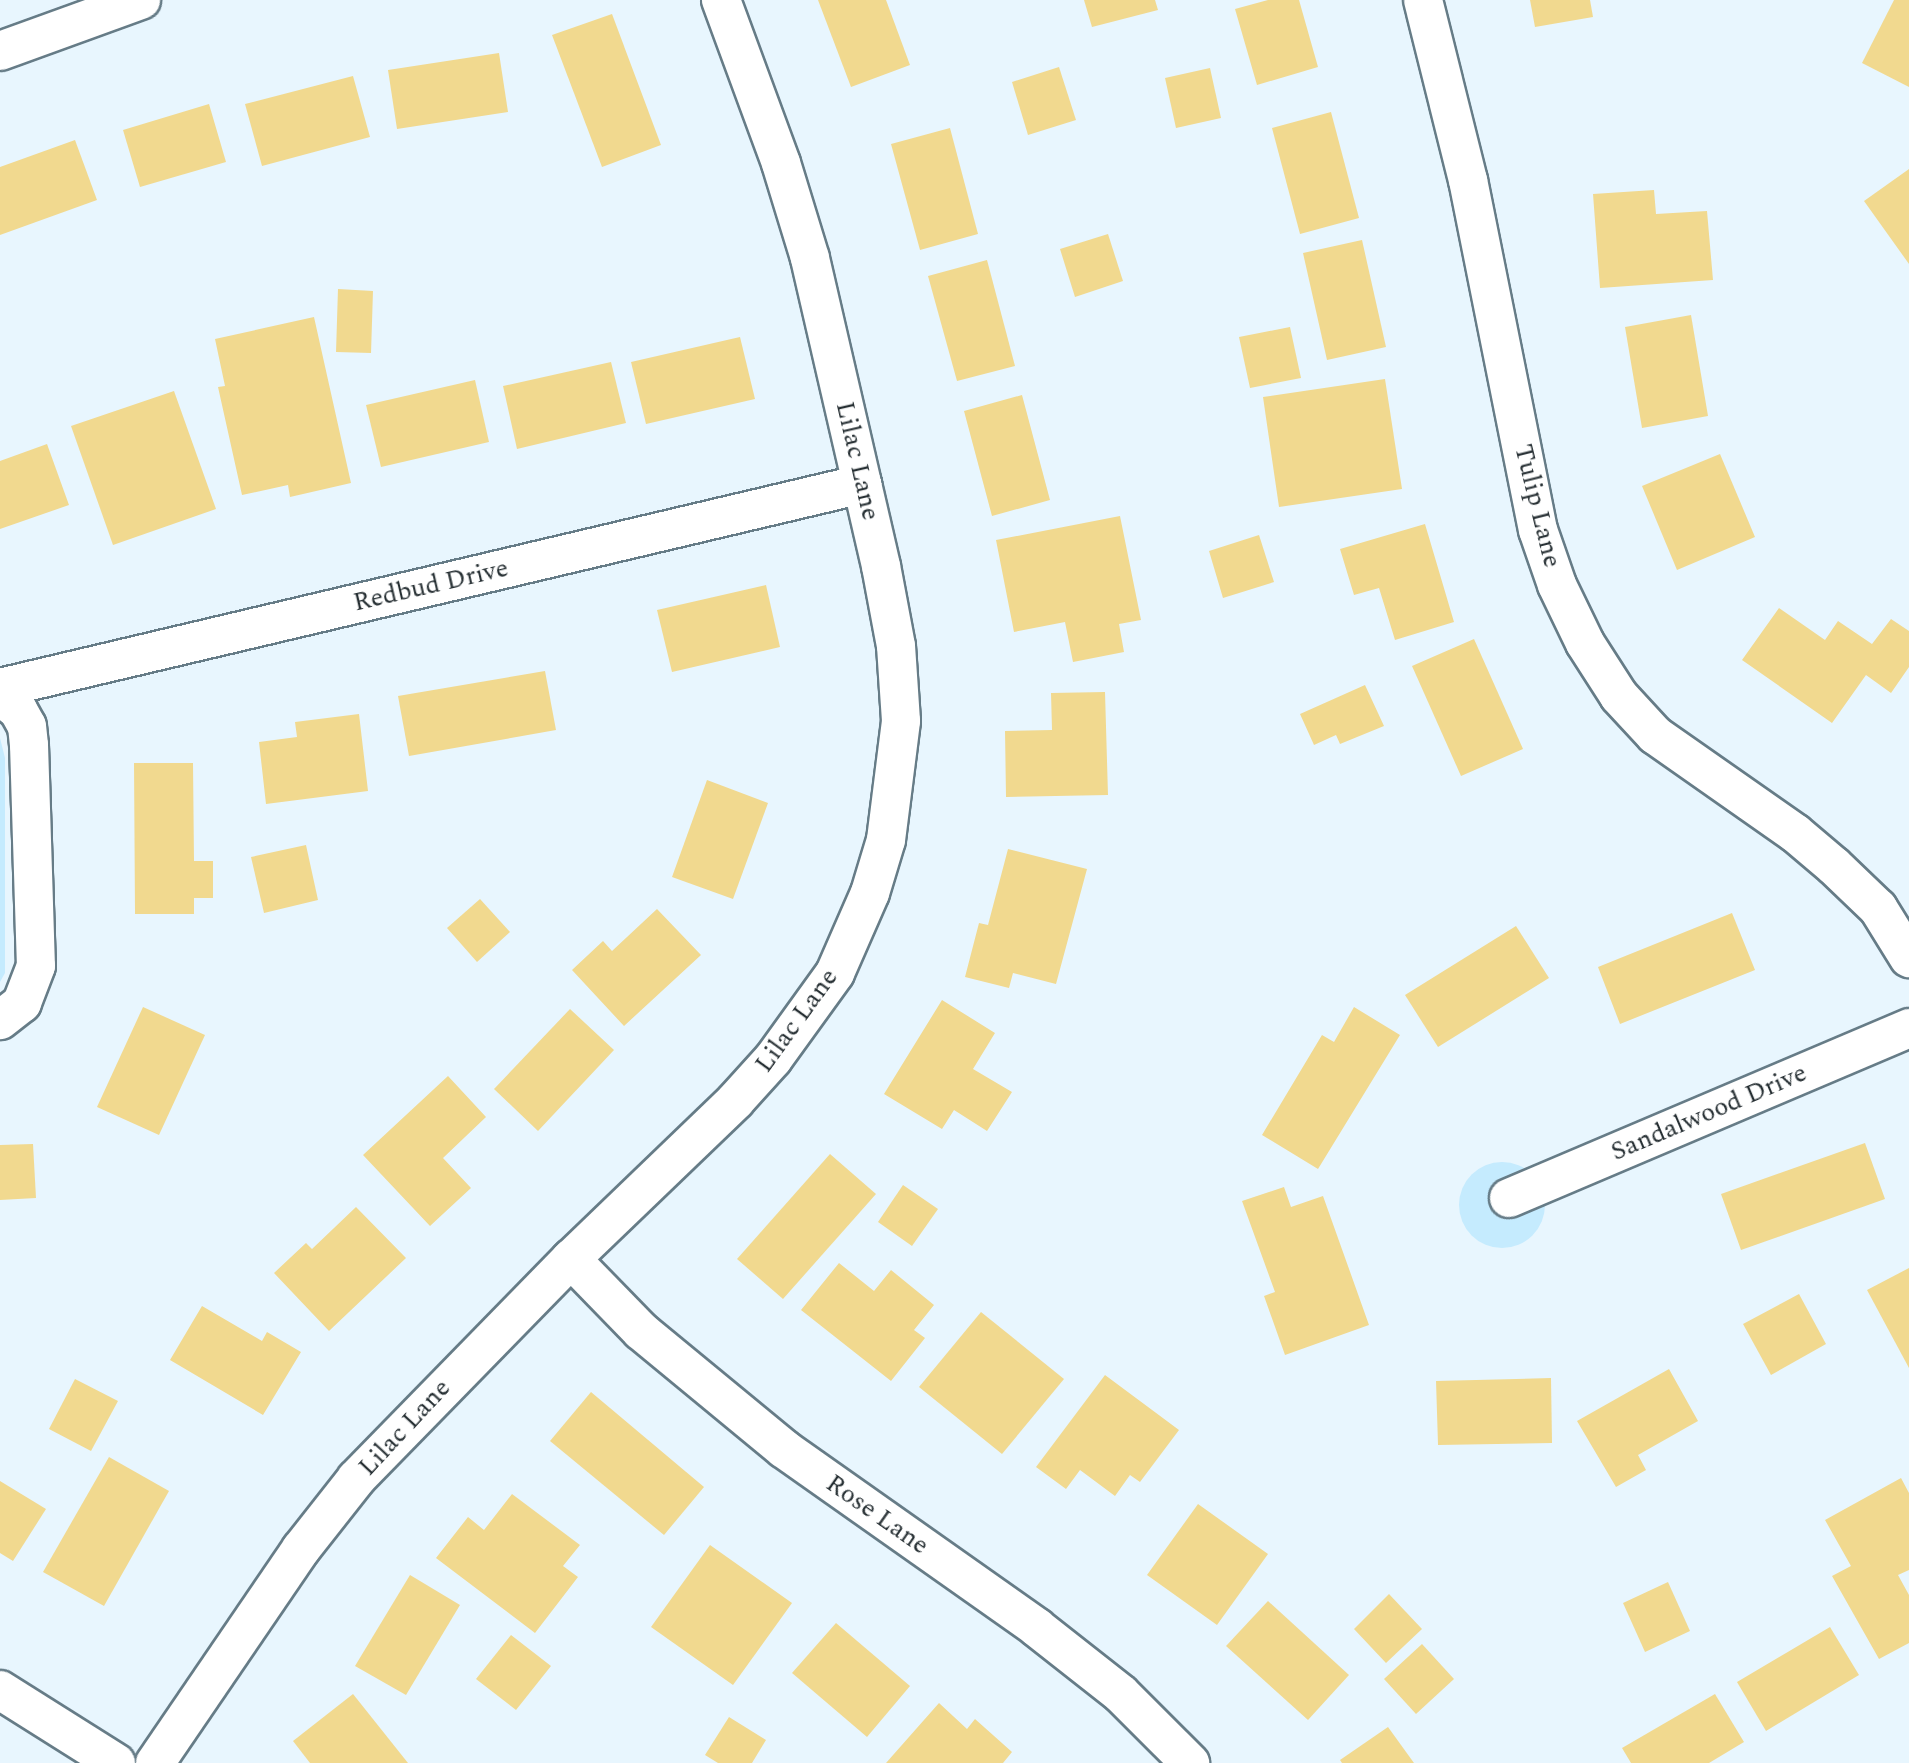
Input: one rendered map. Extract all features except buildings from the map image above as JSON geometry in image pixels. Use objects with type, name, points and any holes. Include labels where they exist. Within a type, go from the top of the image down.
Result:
[{"type":"street","points":[[0,51],[141,0]]},
{"type":"street","name":"Lilac Lane","points":[[155,1763],[293,1560],[356,1479],[571,1259],[735,1101],[773,1059],[835,972],[870,894],[886,840],[901,721],[896,646],[810,258],[781,163],[721,0]]},
{"type":"street","name":"Tulip Lane","points":[[1423,0],[1468,180],[1538,530],[1558,585],[1585,643],[1619,696],[1656,735],[1795,833],[1833,866],[1878,908],[1909,958]]},
{"type":"street","name":"Redbud Drive","points":[[0,688],[862,484]]},
{"type":"street","points":[[0,696],[18,710],[28,735],[36,966],[22,1003],[0,1020]]},
{"type":"street","name":"Sandalwood Drive","points":[[1509,1198],[1909,1028]]},
{"type":"street","name":"Rose Lane","points":[[571,1259],[641,1331],[784,1449],[1036,1626],[1121,1694],[1190,1763]]},
{"type":"street","points":[[0,1690],[116,1763]]},
{"type":"shaded area","points":[[0,738],[5,758],[5,973],[0,982]]},
{"type":"shaded area","points":[[1494,1162],[1510,1162],[1533,1174],[1542,1188],[1545,1205],[1542,1222],[1533,1236],[1510,1248],[1494,1248],[1478,1241],[1466,1229],[1459,1213],[1459,1197],[1466,1181],[1478,1169]]}]
